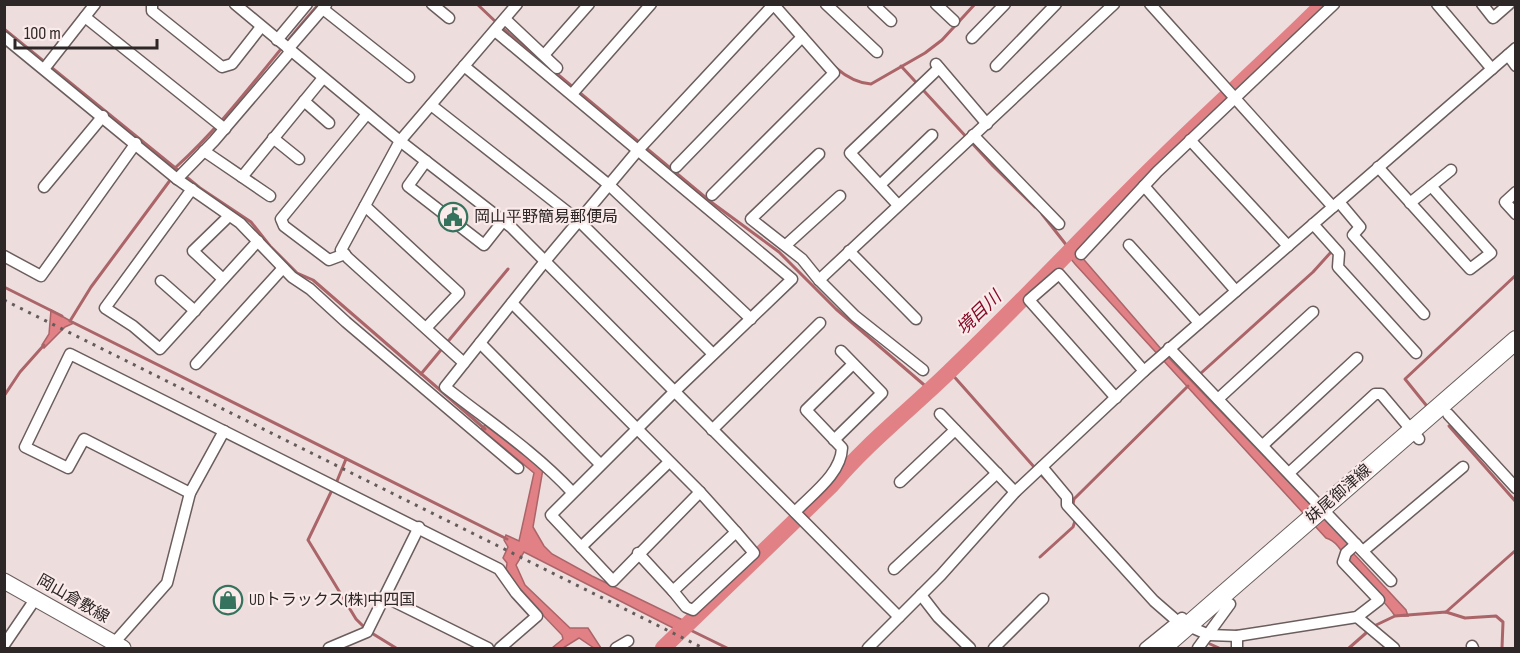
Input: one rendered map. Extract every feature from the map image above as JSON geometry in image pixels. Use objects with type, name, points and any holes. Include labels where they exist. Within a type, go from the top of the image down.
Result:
[{"type":"main road","name":"妹尾御津線","points":[[1180,648],[1226,600],[1415,435],[1515,340]]},
{"type":"main road","name":"妹尾御津線","points":[[1415,435],[1448,414],[1515,355]]},
{"type":"main road","name":"岡山倉敷線","points":[[4,581],[119,646]]},
{"type":"main road","name":"妹尾御津線","points":[[1162,648],[1194,632]]},
{"type":"street","points":[[47,66],[95,4]]},
{"type":"street","points":[[152,4],[152,11],[222,67],[232,64],[261,27]]},
{"type":"street","points":[[235,4],[400,141],[503,221],[546,260],[899,617]]},
{"type":"street","points":[[285,47],[307,4]]},
{"type":"street","points":[[432,4],[449,18]]},
{"type":"street","points":[[464,363],[341,250],[400,141],[517,4]]},
{"type":"street","points":[[544,55],[589,4]]},
{"type":"street","points":[[574,91],[651,4]]},
{"type":"street","points":[[826,4],[877,52]]},
{"type":"street","points":[[873,4],[891,21]]},
{"type":"street","points":[[936,4],[954,21]]},
{"type":"street","points":[[972,38],[1005,4]]},
{"type":"street","points":[[996,66],[1056,4]]},
{"type":"street","points":[[819,280],[1114,4]]},
{"type":"street","points":[[1150,4],[1232,96],[1360,227],[1353,235],[1424,314]]},
{"type":"street","points":[[1081,254],[1143,186],[1232,96],[1334,4]]},
{"type":"street","points":[[1437,4],[1492,69]]},
{"type":"street","points":[[1482,4],[1493,18],[1509,4]]},
{"type":"street","points":[[572,492],[544,462],[518,445],[445,387],[546,260],[642,146],[774,5],[834,72],[712,195]]},
{"type":"street","points":[[177,174],[204,151],[220,125],[285,47],[325,7],[409,77]]},
{"type":"street","points":[[85,17],[220,125]]},
{"type":"street","points":[[500,25],[544,55],[557,68]]},
{"type":"street","points":[[500,25],[574,91],[642,146],[792,279],[636,428],[551,515],[613,581],[700,492]]},
{"type":"street","points":[[4,37],[47,66],[103,116],[177,174],[192,189],[229,216],[258,241],[283,268],[518,468]]},
{"type":"street","points":[[676,167],[802,37]]},
{"type":"street","points":[[868,648],[921,595],[1015,492],[1165,352],[1511,52],[1515,66]]},
{"type":"street","points":[[464,66],[609,185],[751,318]]},
{"type":"street","points":[[898,205],[850,153],[938,66],[987,124]]},
{"type":"street","points":[[242,177],[323,78]]},
{"type":"street","points":[[304,102],[329,123]]},
{"type":"street","points":[[431,105],[579,221],[713,354]]},
{"type":"street","points":[[345,254],[329,260],[284,226],[282,219],[367,114]]},
{"type":"street","points":[[44,187],[103,116]]},
{"type":"street","points":[[880,185],[932,135]]},
{"type":"street","points":[[273,138],[299,159]]},
{"type":"street","points":[[970,138],[1059,224]]},
{"type":"street","points":[[1190,140],[1287,246]]},
{"type":"street","points":[[4,256],[41,276],[136,143]]},
{"type":"street","points":[[204,151],[270,196]]},
{"type":"street","points":[[819,154],[751,219],[802,259],[819,280],[855,316],[923,370]]},
{"type":"street","points":[[426,161],[408,186],[484,245],[503,221]]},
{"type":"street","points":[[1378,167],[1470,270],[1491,253],[1431,186]]},
{"type":"street","points":[[1410,203],[1451,170]]},
{"type":"street","points":[[1143,186],[1236,291]]},
{"type":"street","points":[[192,189],[105,308],[133,326],[160,349],[258,241]]},
{"type":"street","points":[[1515,192],[1505,202],[1515,214]]},
{"type":"street","points":[[786,245],[840,196]]},
{"type":"street","points":[[365,206],[459,293],[426,328]]},
{"type":"street","points":[[223,279],[193,251],[229,216]]},
{"type":"street","points":[[1313,224],[1339,253],[1338,267],[1416,353]]},
{"type":"street","points":[[1129,245],[1199,323]]},
{"type":"street","points":[[849,251],[916,319]]},
{"type":"street","points":[[196,364],[283,268]]},
{"type":"street","points":[[1116,398],[1029,300],[1059,274],[1144,371]]},
{"type":"street","points":[[161,281],[195,311]]},
{"type":"street","points":[[512,303],[700,492],[754,553],[693,610],[686,607],[638,554]]},
{"type":"street","points":[[1218,399],[1313,312]]},
{"type":"street","points":[[712,430],[820,323]]},
{"type":"street","points":[[480,343],[600,464]]},
{"type":"street","points":[[834,440],[882,393],[840,351]]},
{"type":"street","points":[[1165,352],[1218,399],[1263,445],[1289,473],[1321,518],[1353,550],[1391,581]]},
{"type":"street","points":[[190,493],[84,439],[68,468],[25,447],[70,354],[499,568],[516,593],[537,616],[500,648]]},
{"type":"street","points":[[1263,445],[1357,358]]},
{"type":"street","points":[[798,515],[842,458],[842,448],[806,410],[853,364]]},
{"type":"street","points":[[1289,473],[1376,394],[1381,394],[1415,435]]},
{"type":"street","points":[[940,414],[1015,492]]},
{"type":"street","points":[[1448,414],[1515,488]]},
{"type":"street","points":[[900,482],[955,430]]},
{"type":"street","points":[[119,646],[167,583],[190,493],[224,431]]},
{"type":"street","points":[[581,547],[669,462]]},
{"type":"street","points":[[1039,470],[1154,601],[1194,632],[1237,644],[1358,617],[1379,600],[1344,562],[1353,550],[1463,466]]},
{"type":"street","points":[[894,569],[997,473]]},
{"type":"street","points":[[328,648],[368,630],[419,527]]},
{"type":"street","points":[[673,591],[736,532]]},
{"type":"street","points":[[921,595],[938,617],[970,648]]},
{"type":"street","points":[[385,597],[488,648]]},
{"type":"street","points":[[4,645],[36,598]]},
{"type":"street","points":[[994,648],[1043,599]]},
{"type":"street","points":[[1358,617],[1394,648]]},
{"type":"street","points":[[1145,648],[1194,632]]},
{"type":"street","points":[[616,648],[628,641]]},
{"type":"shaded area","points":[[1073,247],[1168,357],[1348,543],[1346,549],[1355,555],[1406,610],[1408,616],[1395,616],[1382,599],[1357,575],[1336,544],[1326,538],[1075,264],[1066,253]]},
{"type":"shaded area","points":[[51,310],[74,323],[65,327],[44,348],[42,345],[49,334]]},
{"type":"shaded area","points":[[485,425],[543,469],[533,527],[544,546],[552,554],[592,576],[689,623],[681,632],[524,552],[516,565],[525,585],[570,628],[588,628],[601,648],[594,648],[579,638],[563,648],[552,648],[563,639],[562,635],[519,590],[506,570],[507,563],[503,558],[508,547],[504,540],[506,535],[519,541],[534,473],[481,429]]},
{"type":"waterway","points":[[176,167],[232,109],[319,4]]},
{"type":"waterway","points":[[477,4],[497,23]]},
{"type":"waterway","points":[[792,18],[836,68],[858,82],[871,84],[925,53],[942,40],[975,4]]},
{"type":"waterway","name":"境目川","points":[[663,648],[832,485],[874,440],[976,346],[1173,147],[1323,4]]},
{"type":"waterway","points":[[501,27],[711,202],[779,252],[836,309],[930,390]]},
{"type":"waterway","points":[[4,29],[200,188],[251,222],[270,246],[297,273],[313,280],[485,429]]},
{"type":"waterway","points":[[901,66],[993,166],[1035,207]]},
{"type":"waterway","points":[[70,321],[91,287],[171,179]]},
{"type":"waterway","points":[[1042,214],[1071,251]]},
{"type":"waterway","points":[[1200,374],[1313,272],[1332,251]]},
{"type":"waterway","points":[[421,374],[508,269]]},
{"type":"waterway","points":[[1426,405],[1405,379],[1516,275]]},
{"type":"waterway","points":[[4,287],[62,316]]},
{"type":"waterway","points":[[72,322],[507,539]]},
{"type":"waterway","points":[[4,396],[20,372],[44,345]]},
{"type":"waterway","points":[[950,372],[1035,468]]},
{"type":"waterway","points":[[1073,504],[1074,499],[1188,386]]},
{"type":"waterway","points":[[1449,426],[1516,502]]},
{"type":"waterway","points":[[337,481],[346,459]]},
{"type":"waterway","points":[[1039,473],[1049,483]]},
{"type":"waterway","points":[[332,490],[308,540],[356,619],[365,628]]},
{"type":"waterway","points":[[1076,508],[1134,572]]},
{"type":"waterway","points":[[1040,557],[1073,527],[1076,518]]},
{"type":"waterway","points":[[1446,612],[1516,550]]},
{"type":"waterway","points":[[1349,648],[1374,626],[1395,616],[1446,612],[1465,618],[1496,616],[1503,622],[1502,648]]},
{"type":"waterway","points":[[682,626],[727,648]]},
{"type":"waterway","points":[[370,632],[396,648]]},
{"type":"waterway","points":[[1210,644],[1219,648]]},
{"type":"railway","points":[[4,300],[703,648]]},
{"type":"place","name":"岡山平野簡易郵便局","points":[[453,217]]},
{"type":"place","name":"UDトラックス(株)中四国","points":[[228,600]]}]
